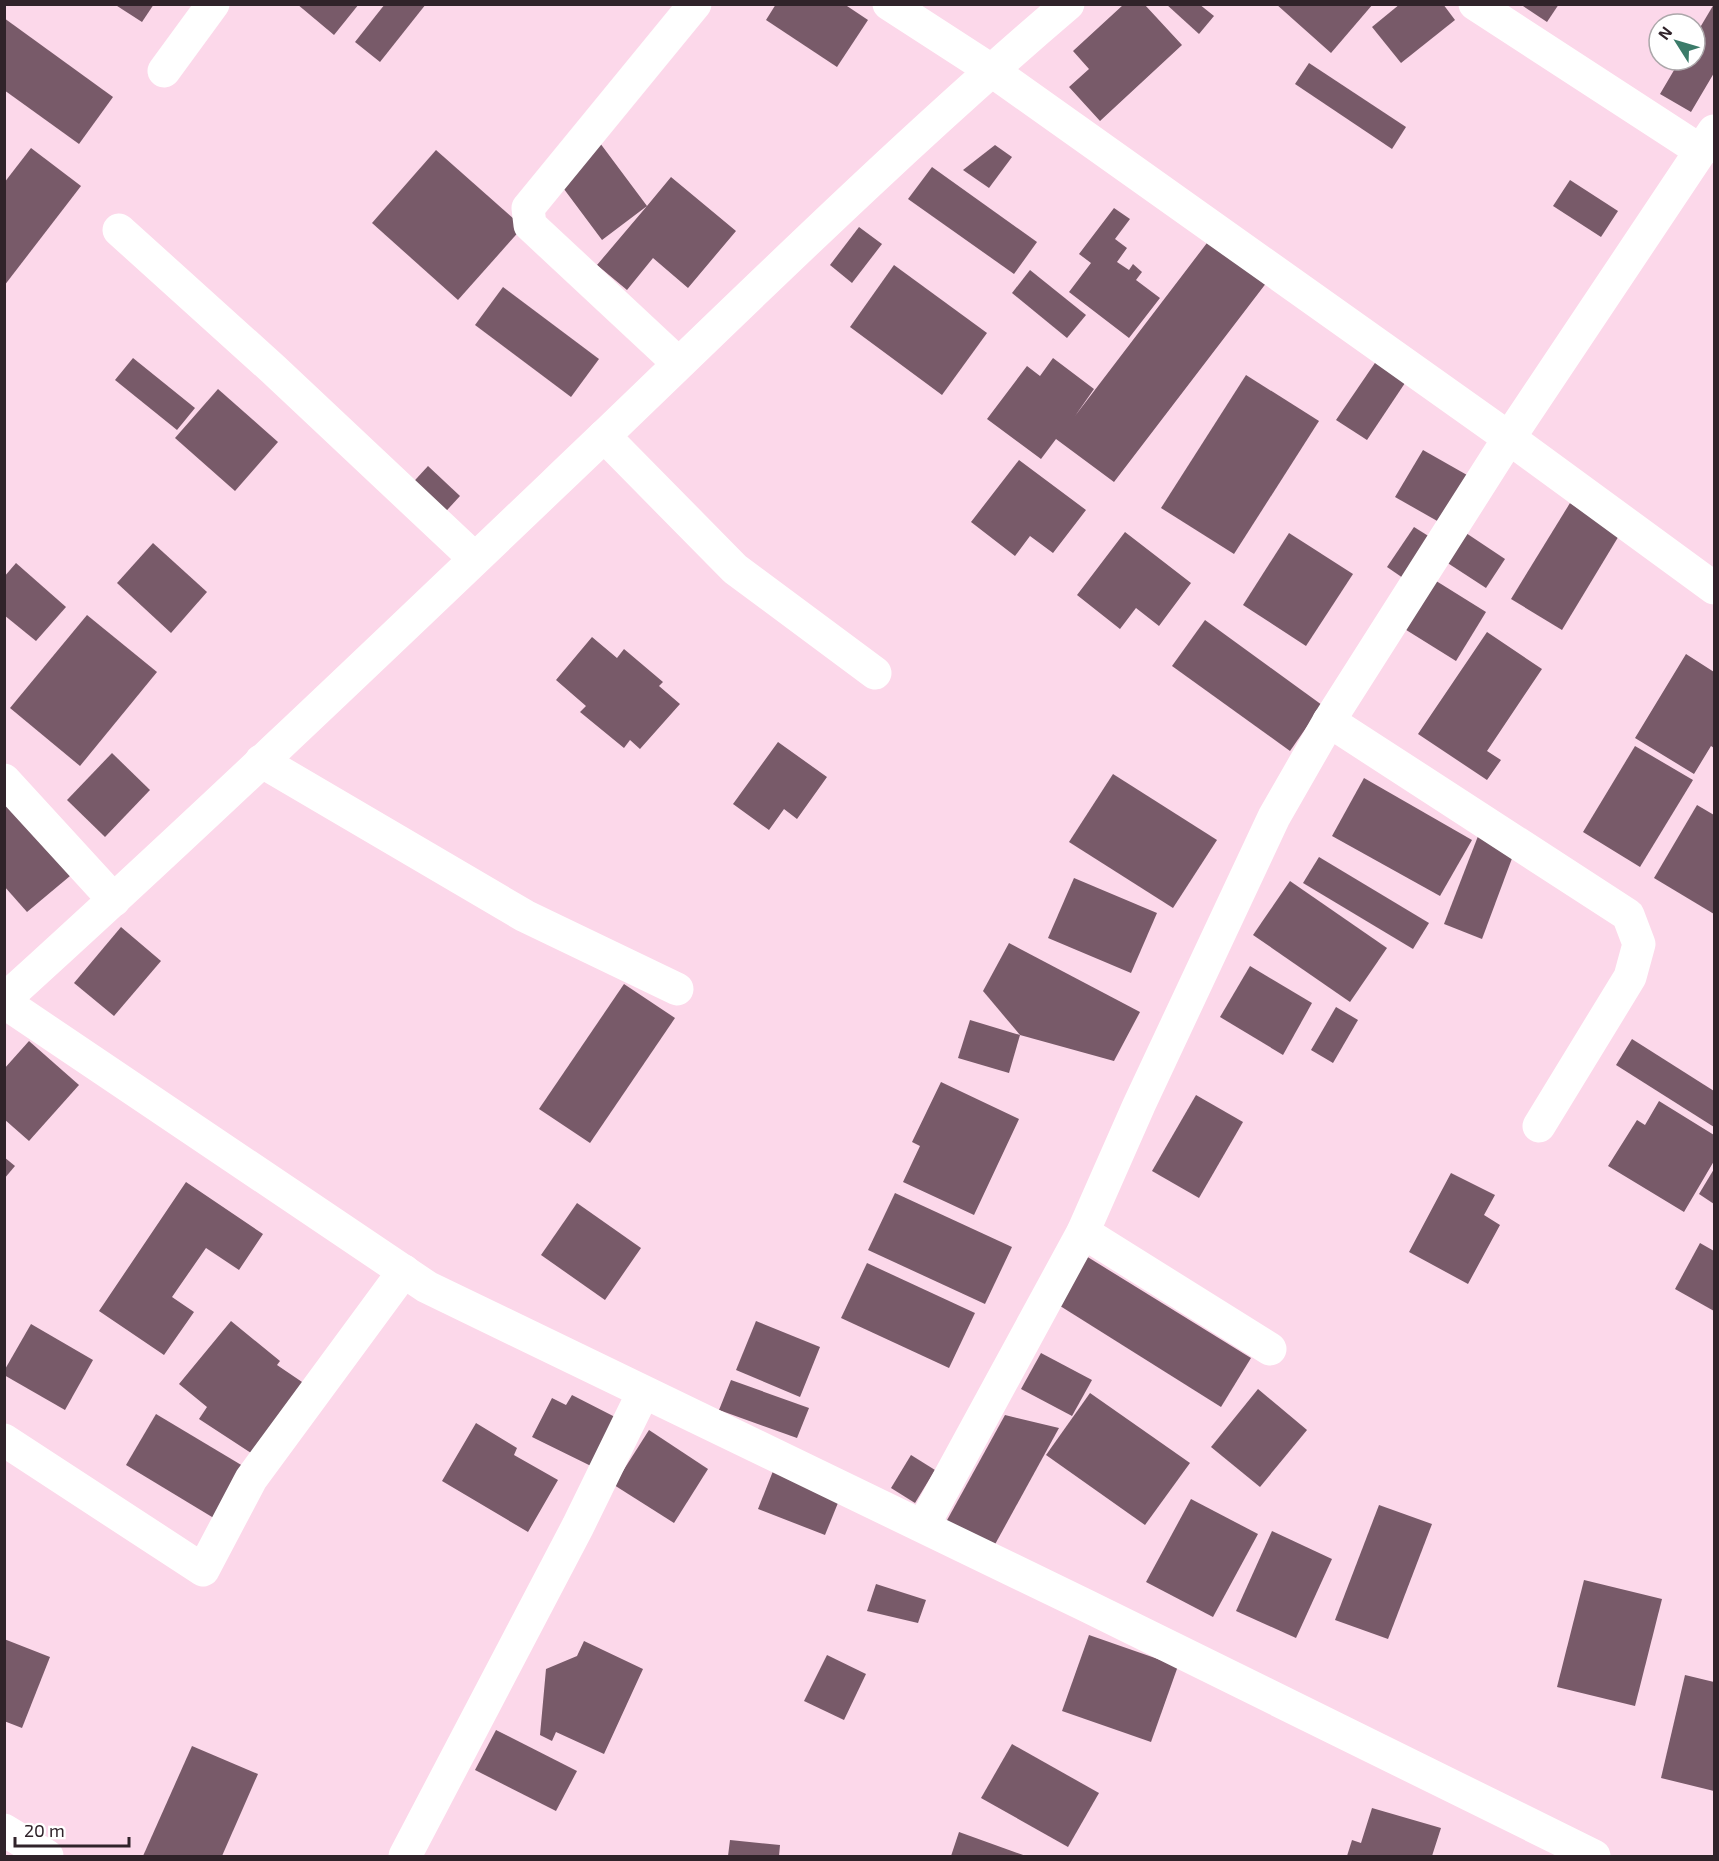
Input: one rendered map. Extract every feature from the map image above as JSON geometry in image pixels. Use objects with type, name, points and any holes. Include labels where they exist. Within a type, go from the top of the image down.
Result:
[{"type":"street","points":[[164,71],[213,4]]},
{"type":"street","points":[[678,363],[530,225],[528,208],[695,4]]},
{"type":"street","points":[[889,4],[991,70],[1509,438],[1714,588]]},
{"type":"street","points":[[1068,4],[991,70],[678,363],[261,761],[4,1001],[426,1287],[922,1526],[1594,1857]]},
{"type":"street","points":[[922,1526],[1083,1232],[1138,1105],[1275,817],[1329,721],[1509,438],[1708,141],[1591,82],[1475,4]]},
{"type":"street","points":[[119,230],[273,369],[474,558]]},
{"type":"street","points":[[604,436],[735,569],[875,673]]},
{"type":"street","points":[[1329,721],[1628,915],[1639,944],[1630,977],[1539,1126]]},
{"type":"street","points":[[261,761],[525,916],[677,989]]},
{"type":"street","points":[[4,780],[114,900]]},
{"type":"street","points":[[1083,1232],[1270,1349]]},
{"type":"street","points":[[4,1440],[202,1570],[251,1479],[404,1271]]},
{"type":"street","points":[[405,1857],[578,1526],[643,1393]]},
{"type":"street","points":[[4,1830],[47,1857]]},
{"type":"building","points":[[114,4],[154,4],[142,22]]},
{"type":"building","points":[[297,4],[359,4],[334,35]]},
{"type":"building","points":[[385,4],[426,4],[380,62],[355,42]]},
{"type":"building","points":[[776,4],[844,4],[868,20],[837,67],[766,20]]},
{"type":"building","points":[[1166,4],[1199,4],[1214,16],[1199,34]]},
{"type":"building","points":[[1276,4],[1373,4],[1331,53]]},
{"type":"building","points":[[1400,4],[1443,4],[1455,20],[1401,63],[1372,27]]},
{"type":"building","points":[[1520,4],[1559,4],[1547,22]]},
{"type":"building","points":[[1714,4],[1714,73],[1691,112],[1660,94],[1673,72],[1707,72],[1707,16]]},
{"type":"building","points":[[1123,5],[1145,5],[1182,45],[1100,121],[1069,87],[1089,69],[1073,51]]},
{"type":"building","points":[[4,18],[113,97],[79,144],[4,90]]},
{"type":"building","points":[[1309,63],[1406,127],[1392,149],[1295,84]]},
{"type":"building","points":[[600,143],[647,206],[602,240],[555,177]]},
{"type":"building","points":[[995,145],[1012,157],[989,188],[963,170]]},
{"type":"building","points":[[31,148],[81,186],[4,286],[4,183]]},
{"type":"building","points":[[436,150],[523,227],[458,300],[372,223]]},
{"type":"building","points":[[932,167],[1037,242],[1014,274],[908,199]]},
{"type":"building","points":[[671,177],[736,231],[688,288],[653,258],[627,290],[597,265]]},
{"type":"building","points":[[1570,180],[1618,211],[1601,237],[1553,206]]},
{"type":"building","points":[[1114,208],[1130,219],[1115,239],[1127,248],[1117,262],[1129,270],[1133,264],[1142,272],[1136,280],[1160,298],[1129,338],[1069,292],[1091,263],[1079,254]]},
{"type":"building","points":[[859,227],[882,244],[852,283],[830,265]]},
{"type":"building","points":[[1210,239],[1267,282],[1114,482],[1056,439],[1041,459],[987,419],[1027,366],[1040,376],[1053,358],[1094,389],[1075,416]]},
{"type":"building","points":[[894,265],[987,333],[942,395],[850,327]]},
{"type":"building","points":[[1030,270],[1086,315],[1067,338],[1012,293]]},
{"type":"building","points":[[503,287],[599,359],[571,397],[475,325]]},
{"type":"building","points":[[1379,357],[1409,377],[1367,440],[1336,420]]},
{"type":"building","points":[[133,358],[195,408],[177,430],[115,380]]},
{"type":"building","points":[[1246,375],[1319,421],[1234,554],[1161,508]]},
{"type":"building","points":[[218,389],[278,442],[235,491],[175,438]]},
{"type":"building","points":[[1423,450],[1467,475],[1439,522],[1395,497]]},
{"type":"building","points":[[1019,460],[1086,510],[1053,553],[1030,536],[1015,556],[971,522]]},
{"type":"building","points":[[428,466],[460,496],[438,520],[406,490]]},
{"type":"building","points":[[1570,503],[1620,534],[1562,630],[1511,599]]},
{"type":"building","points":[[1414,527],[1430,537],[1403,578],[1387,567]]},
{"type":"building","points":[[1463,531],[1505,559],[1486,588],[1443,560]]},
{"type":"building","points":[[1125,532],[1191,583],[1159,626],[1136,608],[1120,629],[1077,595]]},
{"type":"building","points":[[1289,533],[1353,574],[1306,646],[1243,605]]},
{"type":"building","points":[[153,543],[207,592],[171,633],[117,583]]},
{"type":"building","points":[[16,563],[66,607],[36,641],[4,615],[4,577]]},
{"type":"building","points":[[1425,574],[1486,612],[1456,661],[1395,623]]},
{"type":"building","points":[[87,615],[157,672],[80,766],[10,708]]},
{"type":"building","points":[[1205,620],[1322,705],[1290,751],[1172,666]]},
{"type":"building","points":[[1487,632],[1542,669],[1487,751],[1501,760],[1487,780],[1418,734]]},
{"type":"building","points":[[592,637],[617,658],[624,649],[663,682],[659,686],[680,704],[640,749],[630,740],[624,748],[580,712],[586,706],[556,680]]},
{"type":"building","points":[[1686,654],[1714,672],[1714,748],[1711,746],[1694,774],[1635,738]]},
{"type":"building","points":[[778,742],[827,777],[797,819],[784,809],[769,830],[733,804]]},
{"type":"building","points":[[1635,746],[1693,780],[1640,867],[1583,832]]},
{"type":"building","points":[[112,753],[150,790],[105,837],[67,800]]},
{"type":"building","points":[[1113,774],[1217,840],[1173,908],[1069,842]]},
{"type":"building","points":[[1364,778],[1472,840],[1440,896],[1332,836]]},
{"type":"building","points":[[4,788],[76,871],[27,912],[4,886]]},
{"type":"building","points":[[1697,805],[1714,815],[1714,914],[1654,878]]},
{"type":"building","points":[[1480,831],[1517,845],[1482,939],[1444,924]]},
{"type":"building","points":[[1319,857],[1429,923],[1413,949],[1303,883]]},
{"type":"building","points":[[1074,878],[1157,913],[1131,973],[1048,938]]},
{"type":"building","points":[[1290,881],[1387,948],[1350,1002],[1253,935]]},
{"type":"building","points":[[121,927],[161,961],[114,1016],[74,983]]},
{"type":"building","points":[[1009,943],[1140,1012],[1114,1061],[1020,1035],[983,991]]},
{"type":"building","points":[[1250,966],[1312,1003],[1283,1055],[1220,1017]]},
{"type":"building","points":[[624,984],[675,1018],[590,1143],[539,1109]]},
{"type":"building","points":[[1336,1007],[1358,1020],[1333,1063],[1311,1050]]},
{"type":"building","points":[[970,1020],[1020,1035],[1009,1073],[958,1058]]},
{"type":"building","points":[[1632,1039],[1714,1091],[1714,1127],[1616,1065]]},
{"type":"building","points":[[29,1041],[79,1085],[29,1141],[4,1119],[4,1069]]},
{"type":"building","points":[[941,1082],[1019,1119],[974,1215],[903,1182],[920,1146],[912,1142]]},
{"type":"building","points":[[1196,1095],[1243,1122],[1199,1198],[1152,1171]]},
{"type":"building","points":[[1659,1101],[1714,1135],[1714,1161],[1684,1212],[1608,1166],[1637,1120],[1645,1125]]},
{"type":"building","points":[[4,1157],[15,1166],[4,1179]]},
{"type":"building","points":[[1714,1169],[1714,1204],[1699,1194]]},
{"type":"building","points":[[1451,1173],[1495,1195],[1484,1215],[1500,1225],[1468,1284],[1409,1252]]},
{"type":"building","points":[[186,1182],[263,1234],[239,1270],[206,1248],[172,1297],[194,1312],[164,1355],[99,1311]]},
{"type":"building","points":[[895,1193],[1012,1247],[985,1304],[868,1250]]},
{"type":"building","points":[[577,1203],[641,1248],[605,1300],[541,1255]]},
{"type":"building","points":[[1700,1243],[1714,1251],[1714,1311],[1675,1289]]},
{"type":"building","points":[[1086,1256],[1251,1358],[1221,1407],[1057,1304]]},
{"type":"building","points":[[867,1263],[975,1313],[949,1368],[841,1318]]},
{"type":"building","points":[[231,1321],[280,1361],[277,1365],[305,1384],[257,1457],[199,1419],[207,1407],[179,1384]]},
{"type":"building","points":[[756,1321],[820,1347],[800,1397],[736,1370]]},
{"type":"building","points":[[31,1324],[93,1360],[65,1410],[4,1375],[4,1371]]},
{"type":"building","points":[[1041,1353],[1092,1380],[1072,1416],[1021,1389]]},
{"type":"building","points":[[731,1380],[809,1408],[797,1438],[719,1410]]},
{"type":"building","points":[[1258,1389],[1307,1430],[1260,1487],[1211,1447]]},
{"type":"building","points":[[1090,1393],[1190,1463],[1145,1525],[1046,1455]]},
{"type":"building","points":[[572,1395],[617,1418],[593,1467],[532,1437],[552,1398],[566,1405]]},
{"type":"building","points":[[156,1414],[248,1469],[217,1520],[126,1465]]},
{"type":"building","points":[[1005,1415],[1059,1428],[993,1548],[946,1522]]},
{"type":"building","points":[[476,1423],[517,1448],[514,1455],[558,1480],[528,1532],[442,1481]]},
{"type":"building","points":[[649,1430],[708,1469],[674,1523],[614,1485]]},
{"type":"building","points":[[911,1455],[935,1470],[915,1503],[891,1488]]},
{"type":"building","points":[[775,1466],[842,1493],[825,1535],[758,1509]]},
{"type":"building","points":[[1191,1499],[1258,1534],[1213,1617],[1146,1582]]},
{"type":"building","points":[[1379,1505],[1432,1524],[1388,1639],[1335,1620]]},
{"type":"building","points":[[1272,1531],[1332,1559],[1296,1638],[1236,1611]]},
{"type":"building","points":[[1584,1580],[1662,1599],[1635,1706],[1557,1687]]},
{"type":"building","points":[[876,1584],[926,1600],[918,1623],[867,1611]]},
{"type":"building","points":[[1089,1635],[1178,1666],[1151,1742],[1062,1711]]},
{"type":"building","points":[[4,1639],[50,1657],[22,1728],[4,1721]]},
{"type":"building","points":[[584,1641],[643,1669],[604,1754],[556,1732],[552,1741],[540,1735],[546,1669],[577,1656]]},
{"type":"building","points":[[827,1655],[866,1674],[844,1720],[804,1701]]},
{"type":"building","points":[[1685,1675],[1714,1682],[1714,1791],[1661,1778]]},
{"type":"building","points":[[496,1730],[577,1771],[556,1811],[475,1770]]},
{"type":"building","points":[[1012,1744],[1099,1793],[1068,1847],[981,1798]]},
{"type":"building","points":[[192,1746],[258,1774],[222,1856],[143,1856]]},
{"type":"building","points":[[1372,1808],[1441,1828],[1432,1856],[1347,1856],[1352,1840],[1361,1843]]},
{"type":"building","points":[[959,1832],[1026,1856],[951,1856]]},
{"type":"building","points":[[730,1840],[780,1845],[779,1856],[728,1856]]}]
